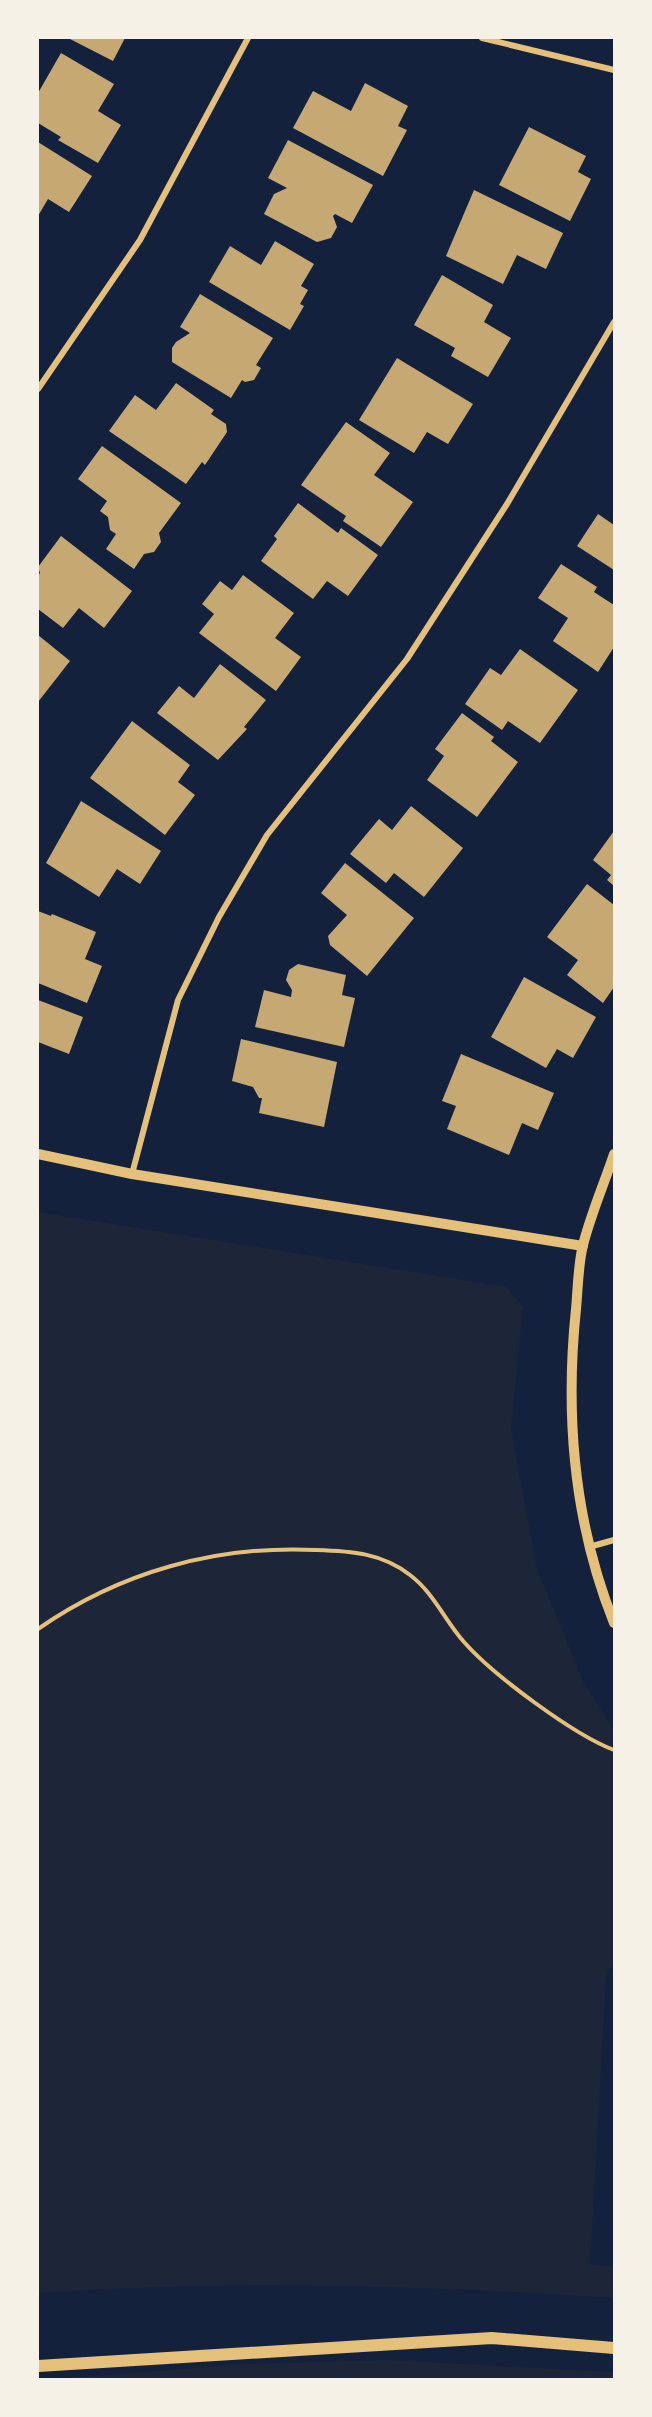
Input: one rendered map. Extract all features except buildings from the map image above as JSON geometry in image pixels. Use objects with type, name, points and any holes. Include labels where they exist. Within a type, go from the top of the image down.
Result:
[{"type":"main road","points":[[38,2366],[492,2338],[615,2348]]},
{"type":"street","points":[[38,389],[140,240],[248,38]]},
{"type":"street","points":[[482,38],[615,70]]},
{"type":"street","points":[[132,1174],[178,1000],[219,917],[267,835],[406,659],[507,504],[615,322]]},
{"type":"street","points":[[38,1154],[132,1174],[583,1246]]},
{"type":"street","points":[[615,1154],[583,1246],[572,1352],[573,1443],[578,1496],[589,1547],[615,1623]]},
{"type":"street","points":[[589,1547],[615,1540]]},
{"type":"path","points":[[38,1629],[104,1590],[147,1573],[190,1561],[266,1550],[361,1553],[391,1563],[411,1576],[429,1593],[462,1640],[484,1663],[586,1736],[615,1750]]},
{"type":"shaded area","points":[[38,1212],[506,1287],[523,1307],[511,1429],[537,1569],[584,1683],[614,1731],[614,1960],[606,1977],[590,2264],[614,2267],[614,2298],[398,2287],[254,2285],[38,2293]]},
{"type":"shaded area","points":[[387,2360],[614,2372],[614,2379],[58,2379],[245,2364]]}]
